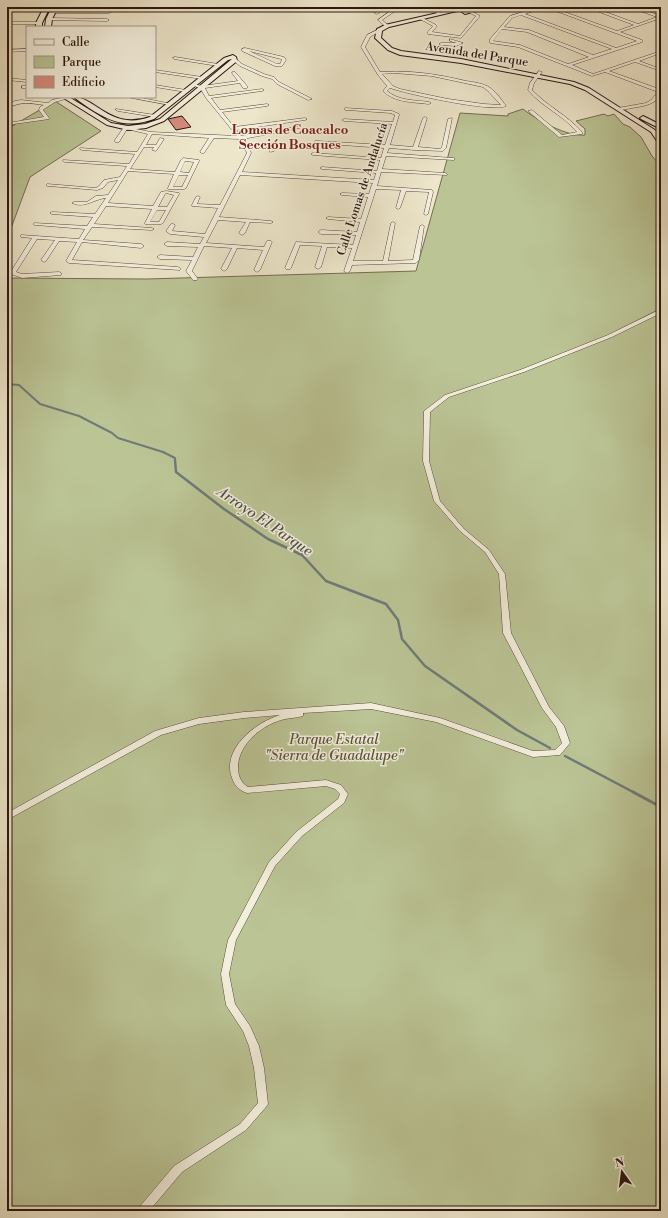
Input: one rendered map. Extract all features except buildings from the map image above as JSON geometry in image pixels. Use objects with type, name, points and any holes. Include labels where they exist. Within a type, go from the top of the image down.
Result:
[{"type":"street","points":[[7,17],[11,7]]},
{"type":"street","points":[[7,23],[39,25],[47,7]]},
{"type":"street","points":[[377,13],[378,7]]},
{"type":"street","points":[[387,26],[380,20],[399,7]]},
{"type":"street","points":[[433,7],[432,8],[439,13]]},
{"type":"street","name":"Avenida del Parque","points":[[456,59],[400,53],[390,49],[378,38],[379,30],[387,26],[420,18],[488,7]]},
{"type":"street","points":[[543,7],[511,17],[491,42],[519,46],[593,75],[661,52]]},
{"type":"street","points":[[547,7],[641,41],[568,65]]},
{"type":"street","points":[[588,7],[638,25]]},
{"type":"street","points":[[631,7],[661,17]]},
{"type":"street","points":[[48,26],[48,19],[54,9],[109,12]]},
{"type":"street","points":[[420,18],[435,26],[429,33],[448,37],[461,37],[478,16],[470,9]]},
{"type":"street","name":"Avenida del Parque","points":[[470,9],[393,29],[388,32],[386,38],[396,48],[404,50],[577,81],[593,88],[661,127]]},
{"type":"street","points":[[521,14],[615,49]]},
{"type":"street","points":[[617,32],[661,17]]},
{"type":"street","points":[[48,19],[107,20]]},
{"type":"street","points":[[502,28],[528,31],[593,57]]},
{"type":"street","points":[[379,30],[368,36],[362,47],[380,73],[390,86],[413,93],[500,107],[504,106],[490,90],[484,86],[417,72],[400,71],[380,73]]},
{"type":"street","points":[[441,44],[456,46],[461,43],[448,40],[448,37]]},
{"type":"street","points":[[76,100],[109,124],[146,126],[162,120],[246,48]]},
{"type":"street","points":[[246,48],[284,59],[281,65],[276,65],[246,48]]},
{"type":"street","points":[[7,51],[26,50]]},
{"type":"street","points":[[176,58],[218,64]]},
{"type":"street","points":[[117,141],[127,126],[155,116],[218,64],[226,59],[234,58]]},
{"type":"street","points":[[234,58],[241,65],[273,78],[278,83],[310,99]]},
{"type":"street","points":[[636,61],[661,70]]},
{"type":"street","points":[[156,71],[202,78]]},
{"type":"street","points":[[606,71],[660,91],[653,101],[638,107],[618,109]]},
{"type":"street","points":[[234,73],[245,87]]},
{"type":"street","points":[[530,111],[561,136],[580,133],[572,124],[538,100],[530,90],[532,82],[538,74]]},
{"type":"street","name":"Avenida del Parque","points":[[538,74],[572,83],[587,90],[653,131],[661,142]]},
{"type":"street","points":[[7,79],[26,81]]},
{"type":"street","points":[[193,85],[202,86],[241,82]]},
{"type":"street","points":[[7,83],[24,86]]},
{"type":"street","points":[[156,86],[186,91]]},
{"type":"street","points":[[194,279],[189,272],[249,153],[246,146],[208,97],[202,86]]},
{"type":"street","points":[[390,86],[385,91],[391,96],[405,100],[429,103]]},
{"type":"street","points":[[208,97],[262,90]]},
{"type":"street","points":[[8,124],[47,118],[40,110],[48,104],[66,98],[84,101],[116,121],[127,126],[151,132],[240,138],[300,127]]},
{"type":"street","points":[[135,98],[170,104]]},
{"type":"street","points":[[7,107],[13,102],[18,101],[48,104]]},
{"type":"street","points":[[219,111],[267,105]]},
{"type":"street","name":"Calle Lomas de Andalucía","points":[[346,271],[397,115],[396,113],[347,109]]},
{"type":"street","points":[[118,110],[155,116]]},
{"type":"street","points":[[415,149],[425,118]]},
{"type":"street","points":[[233,129],[305,119]]},
{"type":"street","points":[[317,142],[434,151],[444,148],[450,119]]},
{"type":"street","points":[[344,120],[394,123]]},
{"type":"street","points":[[151,132],[89,226],[69,261],[178,270]]},
{"type":"street","points":[[202,152],[212,137]]},
{"type":"street","points":[[142,146],[155,148],[162,139]]},
{"type":"street","points":[[246,146],[272,144],[272,151]]},
{"type":"street","points":[[82,149],[138,153]]},
{"type":"street","points":[[313,154],[452,159]]},
{"type":"street","points":[[66,160],[190,174]]},
{"type":"street","points":[[183,160],[196,160],[183,188],[170,188],[177,173],[183,160]]},
{"type":"street","points":[[322,168],[445,174]]},
{"type":"street","points":[[239,173],[374,184],[431,192],[426,214]]},
{"type":"street","points":[[49,185],[97,189],[106,181],[121,178]]},
{"type":"street","points":[[398,208],[404,189]]},
{"type":"street","points":[[163,193],[177,193],[160,224],[147,223],[155,208],[163,193]]},
{"type":"street","points":[[342,194],[370,196]]},
{"type":"street","points":[[74,203],[84,203],[101,196],[109,196]]},
{"type":"street","points":[[198,197],[194,205],[222,208]]},
{"type":"street","points":[[104,204],[169,209]]},
{"type":"street","points":[[52,213],[96,216]]},
{"type":"street","points":[[216,218],[271,222]]},
{"type":"street","points":[[328,218],[362,221]]},
{"type":"street","points":[[242,233],[249,220]]},
{"type":"street","points":[[385,263],[393,223]]},
{"type":"street","points":[[36,224],[152,229]]},
{"type":"street","points":[[173,225],[169,231],[170,232],[207,236]]},
{"type":"street","points":[[349,263],[414,262],[416,260],[422,226]]},
{"type":"street","points":[[322,232],[358,234]]},
{"type":"street","points":[[23,236],[141,246]]},
{"type":"street","points":[[35,237],[13,273],[22,276],[59,274]]},
{"type":"street","points":[[44,260],[58,239]]},
{"type":"street","points":[[257,270],[269,242]]},
{"type":"street","points":[[167,244],[235,246],[266,249]]},
{"type":"street","points":[[288,268],[296,244],[354,247]]},
{"type":"street","points":[[318,267],[326,245]]},
{"type":"street","points":[[224,269],[235,246]]},
{"type":"street","points":[[160,257],[195,259]]},
{"type":"street","points":[[7,817],[140,742],[171,729],[199,721],[237,715],[279,711],[316,711],[371,706],[437,720],[533,754],[557,753],[566,743],[560,726],[546,708],[507,633],[502,574],[487,551],[462,530],[437,501],[426,461],[427,411],[446,396],[522,371],[610,336],[661,311]]},
{"type":"street","points":[[143,1211],[178,1169],[243,1127],[263,1104],[259,1068],[254,1046],[247,1029],[231,1006],[225,974],[232,940],[272,864],[299,834],[341,801],[344,794],[338,786],[326,783],[247,790],[240,786],[234,776],[235,758],[246,739],[260,727],[276,719],[316,711]]},
{"type":"green space","points":[[55,101],[101,131],[30,177],[7,239],[7,129]]},
{"type":"green space","name":"Parque Estatal \"Sierra de Guadalupe\"","points":[[523,109],[552,127],[578,135],[585,135],[585,129],[576,121],[604,114],[608,116],[614,114],[623,124],[630,127],[641,137],[652,156],[661,166],[661,1211],[7,1211],[7,278],[147,279],[416,271],[460,113],[508,116],[508,114]]},
{"type":"waterway","name":"Arroyo El Parque","points":[[7,384],[19,385],[40,404],[79,416],[112,433],[118,438],[163,452],[175,458],[175,460]]},
{"type":"waterway","name":"Arroyo El Parque","points":[[175,460],[176,472],[224,509],[268,539],[302,555],[326,581],[386,604],[398,620],[402,639],[425,666],[517,730],[550,748]]},
{"type":"waterway","name":"Arroyo El Parque","points":[[565,756],[635,793]]},
{"type":"waterway","name":"Arroyo El Parque","points":[[633,792],[661,807]]},
{"type":"district","name":"Lomas de Coacalco Sección Bosques","points":[[290,136]]}]
